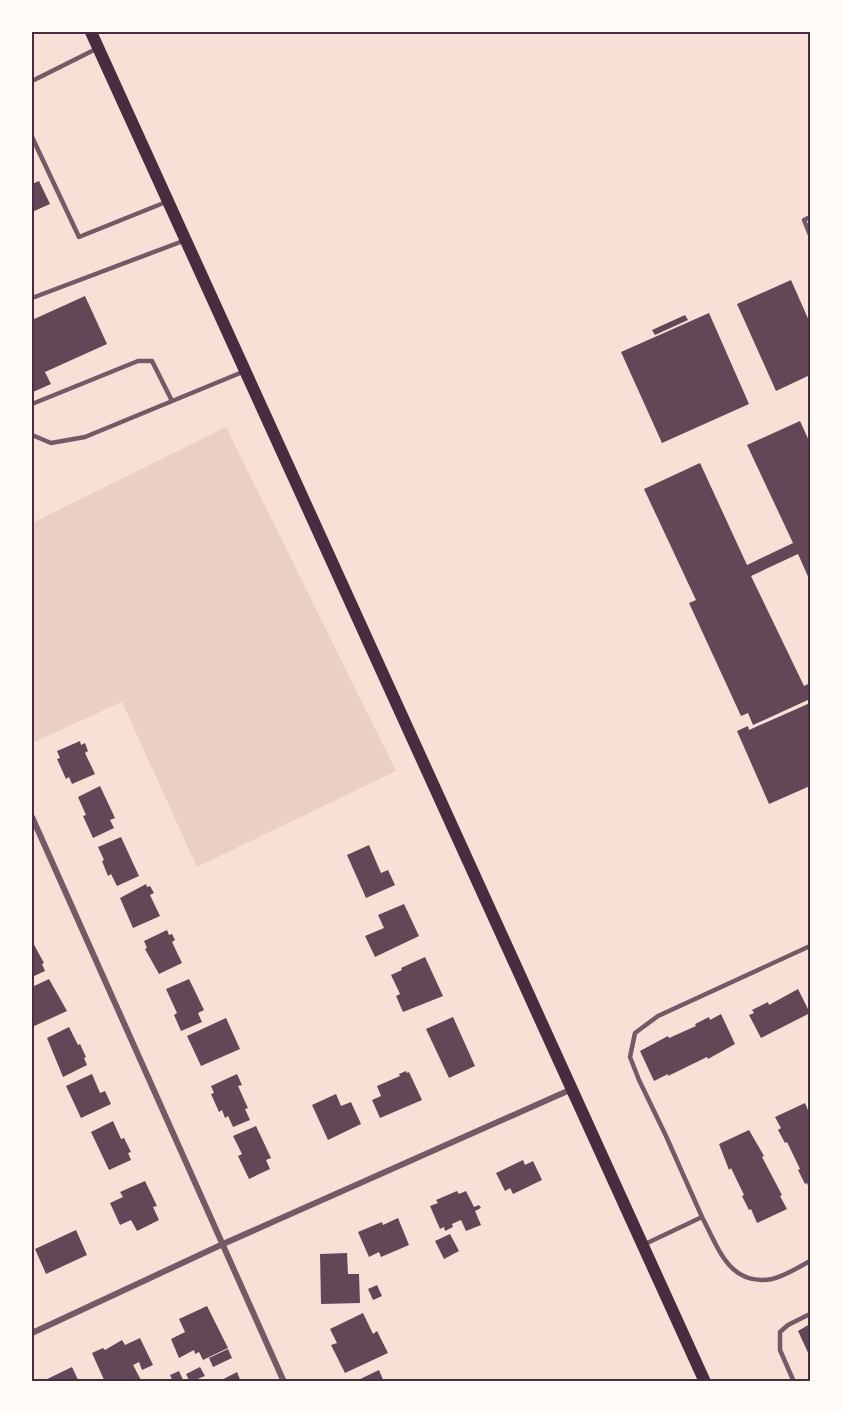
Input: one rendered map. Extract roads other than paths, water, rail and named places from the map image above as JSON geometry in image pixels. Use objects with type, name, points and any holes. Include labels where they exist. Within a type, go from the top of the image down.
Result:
[{"type":"main road","points":[[91,32],[705,1382]]},
{"type":"street","points":[[32,817],[284,1382]]},
{"type":"street","points":[[32,1333],[224,1244],[572,1089]]},
{"type":"lane","points":[[32,81],[99,47]]},
{"type":"lane","points":[[32,137],[79,237],[168,201]]},
{"type":"lane","points":[[810,217],[804,220],[810,235]]},
{"type":"lane","points":[[32,298],[186,240]]},
{"type":"lane","points":[[32,404],[138,361],[152,361],[172,401]]},
{"type":"lane","points":[[32,435],[51,443],[85,437],[245,370]]},
{"type":"lane","points":[[810,946],[658,1016],[635,1033],[630,1057],[702,1217],[728,1266],[746,1279],[772,1279],[810,1261]]},
{"type":"lane","points":[[643,1245],[702,1217]]},
{"type":"lane","points":[[794,1382],[780,1350],[780,1332],[788,1325],[810,1314]]}]
